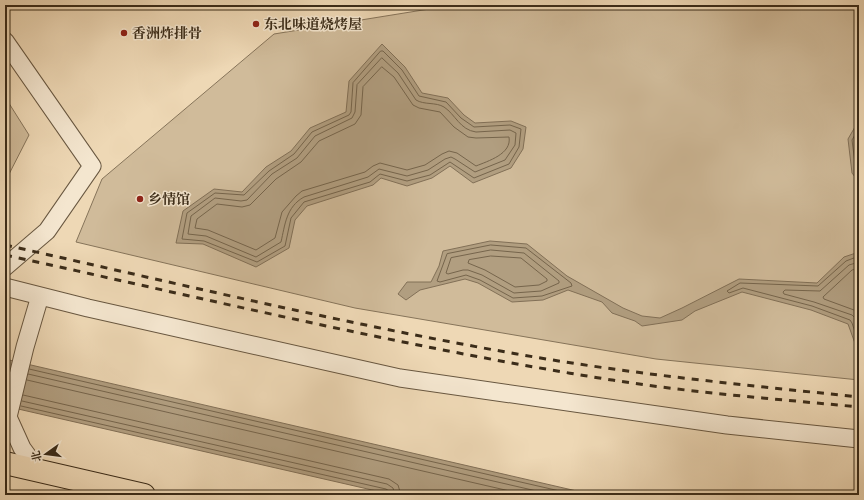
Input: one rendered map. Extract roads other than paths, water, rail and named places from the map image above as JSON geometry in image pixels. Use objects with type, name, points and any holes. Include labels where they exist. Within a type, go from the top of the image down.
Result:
[{"type":"highway","points":[[5,463],[144,495]]},
{"type":"street","points":[[5,41],[92,166],[47,231],[5,267]]},
{"type":"street","points":[[5,287],[88,308],[400,378],[727,425],[859,439]]},
{"type":"street","points":[[38,470],[22,448],[7,419],[25,347],[40,296]]},
{"type":"water","points":[[382,44],[405,67],[422,93],[448,98],[464,115],[475,123],[511,121],[526,127],[523,149],[511,168],[473,183],[450,166],[432,178],[407,186],[381,178],[373,185],[307,206],[295,220],[289,248],[256,267],[203,244],[176,243],[183,211],[214,189],[242,192],[266,167],[291,151],[310,128],[346,112],[349,81]]},
{"type":"water","points":[[859,120],[859,182],[852,173],[848,139]]},
{"type":"water","points":[[490,241],[527,244],[567,276],[623,308],[642,316],[660,318],[739,279],[817,283],[844,257],[859,252],[859,348],[856,346],[848,324],[811,310],[742,292],[695,311],[682,320],[642,326],[635,321],[612,313],[602,302],[568,290],[543,300],[512,302],[478,283],[465,279],[420,290],[406,300],[398,294],[407,282],[431,282],[439,266],[443,251]]},
{"type":"water","points":[[5,359],[594,495],[394,495],[5,406]]},
{"type":"railway","points":[[5,245],[388,330],[517,354],[645,373],[859,397]]},
{"type":"railway","points":[[5,255],[308,322],[536,367],[674,389],[859,407]]},
{"type":"place","name":"东北味道烧烤屋","points":[[256,24]]},
{"type":"place","name":"香洲炸排骨","points":[[124,33]]},
{"type":"place","name":"乡情馆","points":[[140,199]]}]
